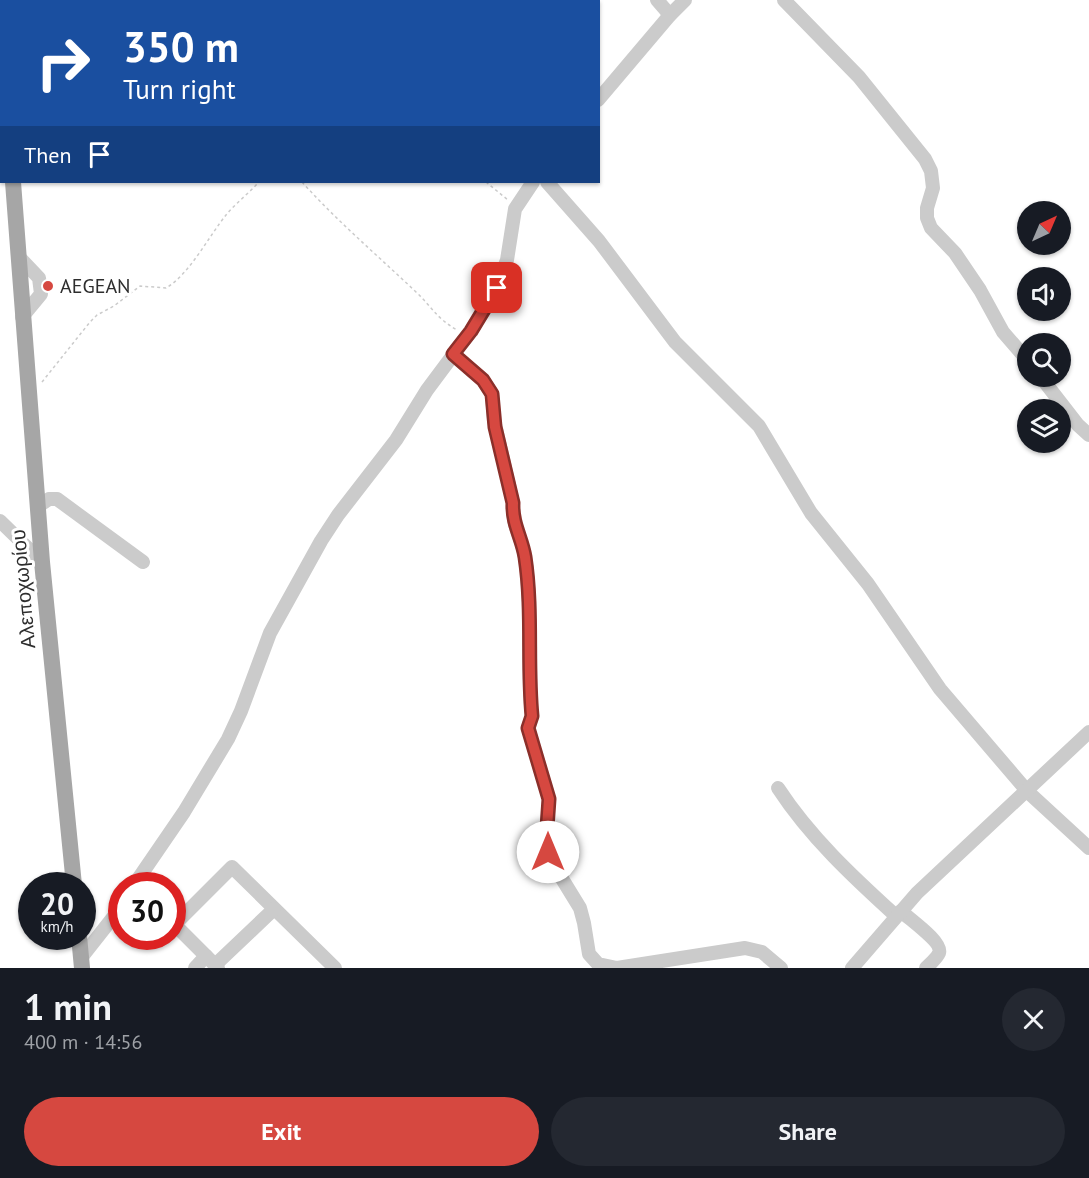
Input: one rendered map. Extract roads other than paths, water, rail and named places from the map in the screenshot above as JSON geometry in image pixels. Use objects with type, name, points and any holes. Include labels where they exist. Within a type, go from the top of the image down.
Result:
[{"type":"main road","name":"Αλεποχωρίου","points":[[13,183],[37,507],[73,872]]},
{"type":"street","points":[[657,0],[670,15]]},
{"type":"street","points":[[600,98],[685,0]]},
{"type":"street","points":[[784,0],[859,77],[925,159],[933,188],[927,208],[927,218],[931,228],[955,253],[980,290],[1003,332],[1017,348]]},
{"type":"street","points":[[143,872],[184,812],[228,739],[270,633],[315,549],[338,515],[396,440],[421,400],[466,337],[500,281],[507,260],[516,207],[532,183]]},
{"type":"street","points":[[548,183],[600,242],[675,342],[759,426],[811,513],[873,591],[940,689],[1028,792],[1089,848]]},
{"type":"street","points":[[453,354],[483,380],[492,394],[495,427],[513,503],[512,514],[525,556],[529,594],[532,716],[528,728],[549,799],[546,842],[553,864],[579,908],[589,954],[598,964],[617,968],[745,948],[762,952],[781,968]]},
{"type":"street","points":[[1049,387],[1078,425],[1089,435]]},
{"type":"street","points":[[37,507],[49,499],[57,499],[143,562]]},
{"type":"street","points":[[0,521],[42,562]]},
{"type":"street","points":[[852,968],[937,875],[1028,792],[1089,732]]},
{"type":"street","points":[[778,788],[793,811],[838,861],[939,946],[939,954],[927,968]]},
{"type":"street","points":[[186,911],[232,867],[335,968]]},
{"type":"street","points":[[195,968],[213,963],[274,909]]},
{"type":"street","points":[[82,963],[108,926]]},
{"type":"street","points":[[186,935],[213,963]]},
{"type":"place","name":"AEGEAN","points":[[48,286]]}]
